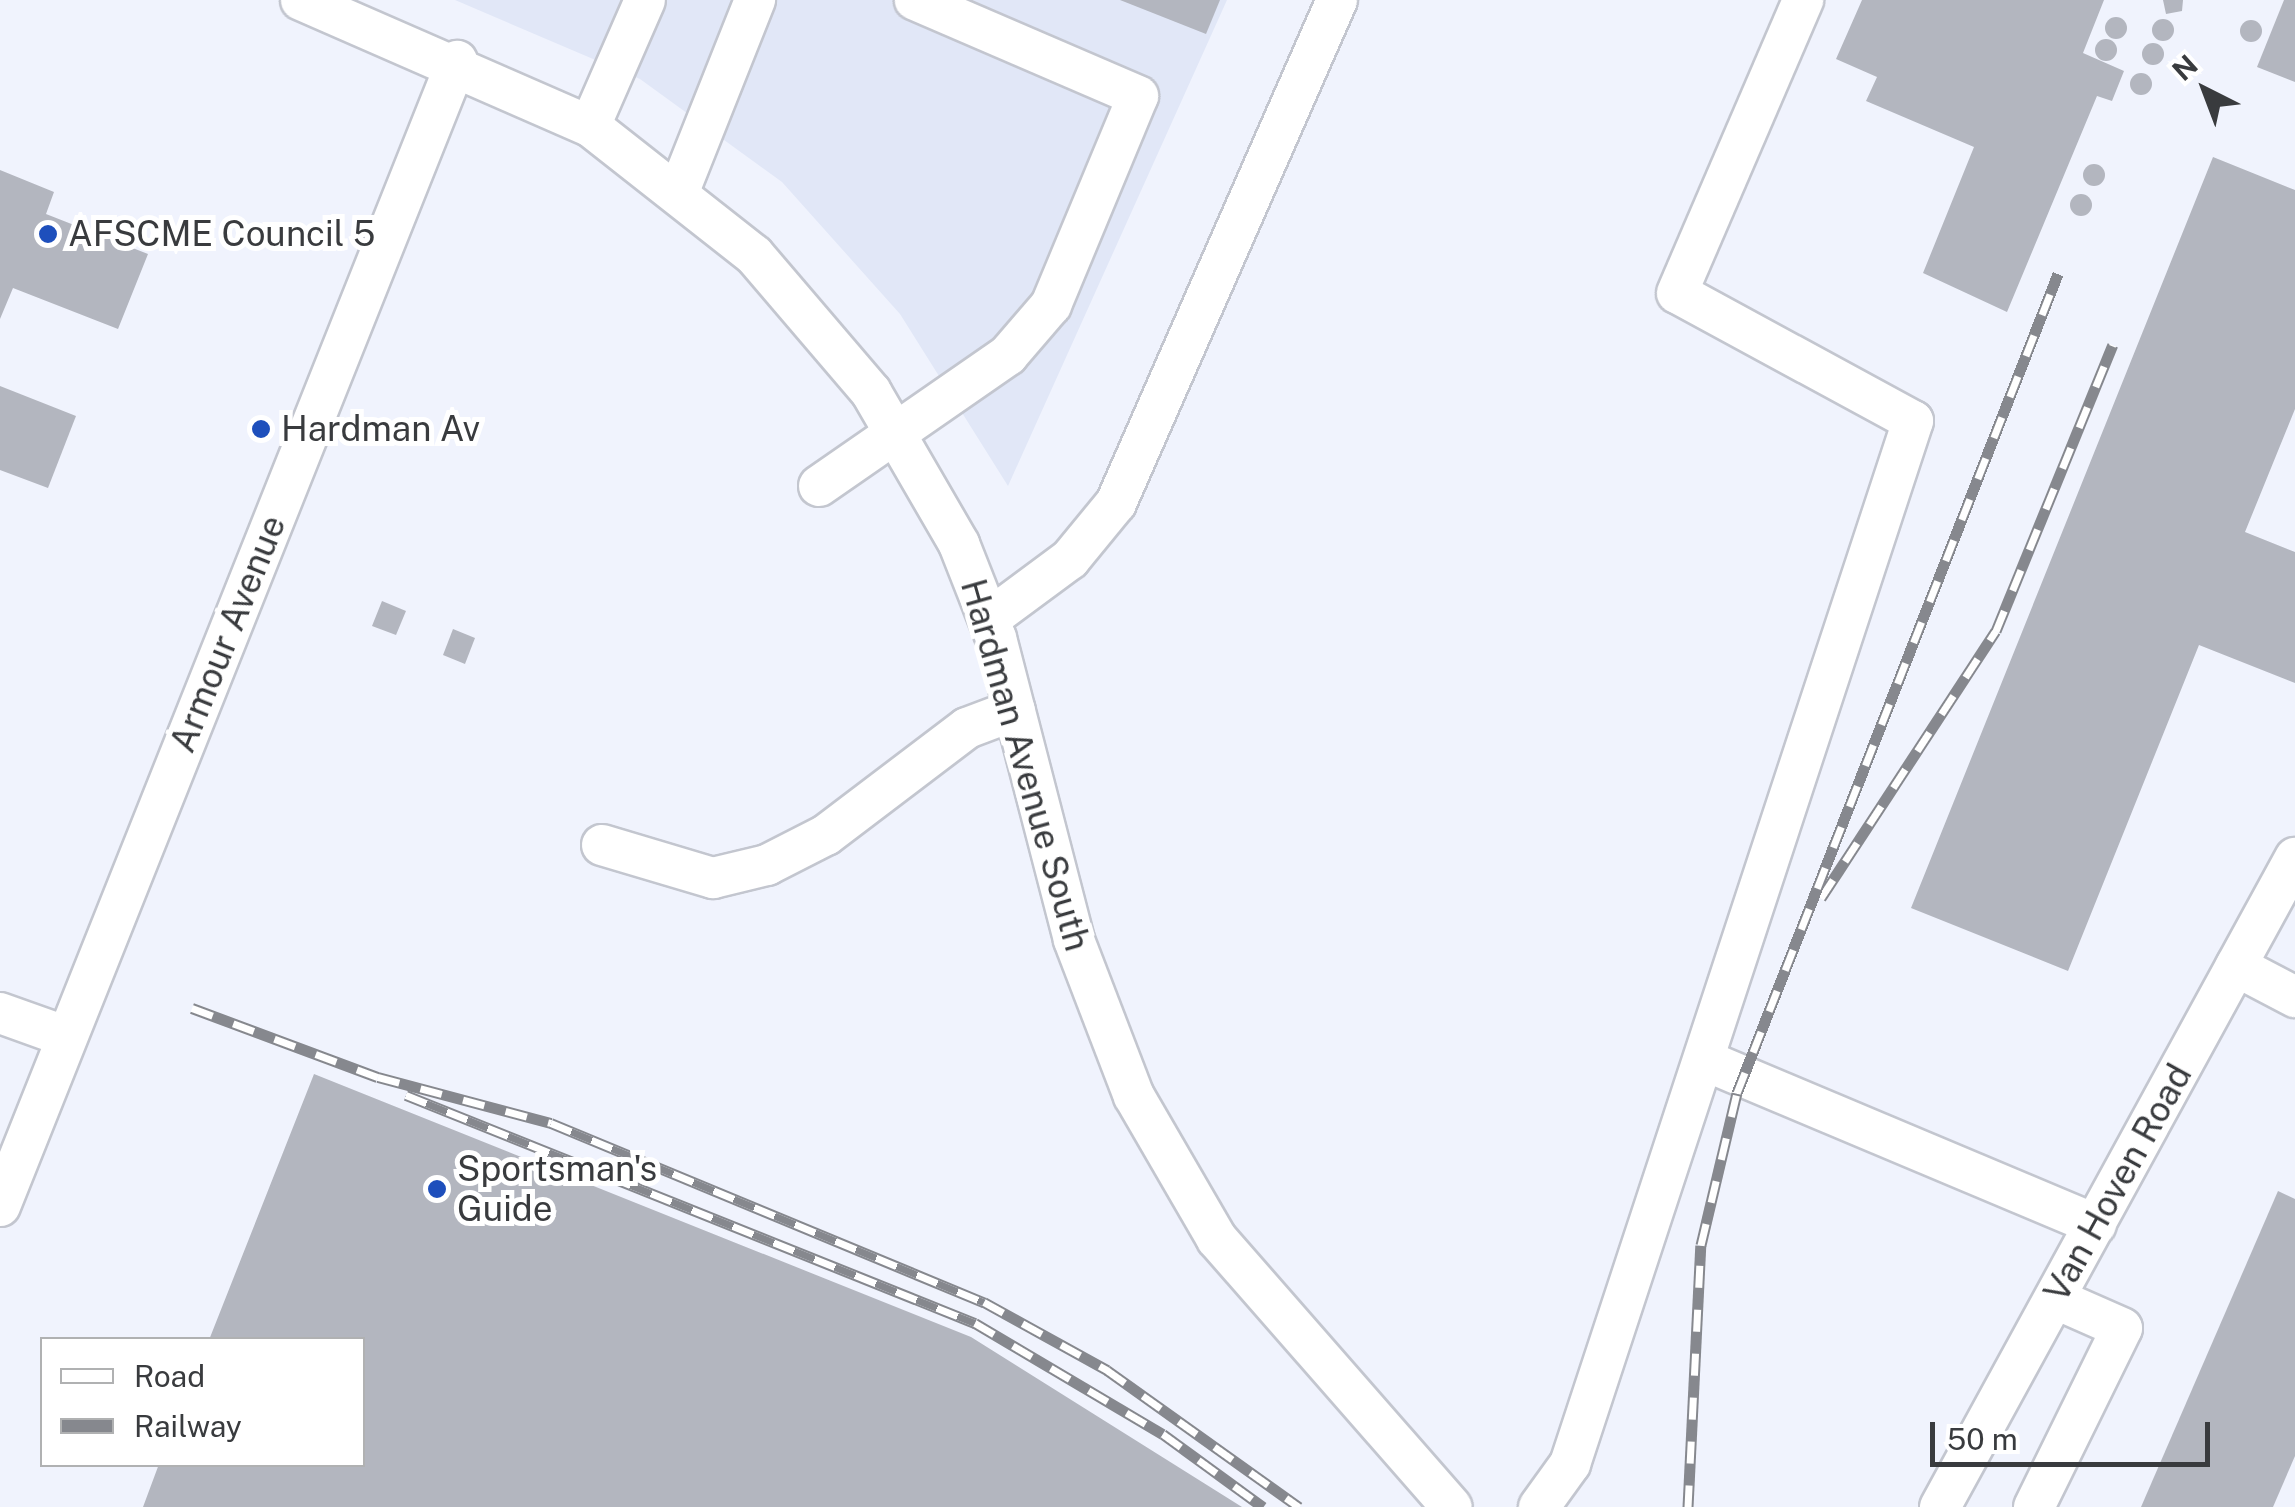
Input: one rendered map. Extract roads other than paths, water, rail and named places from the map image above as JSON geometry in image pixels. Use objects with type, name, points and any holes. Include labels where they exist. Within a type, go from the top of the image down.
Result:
[{"type":"street","name":"Hardman Avenue South","points":[[301,0],[385,15],[457,62],[590,126],[679,191],[810,314],[900,438],[960,544],[989,620],[1102,1025],[1177,1176],[1273,1308],[1452,1507]]},
{"type":"street","points":[[590,126],[645,0]]},
{"type":"street","points":[[679,191],[755,0]]},
{"type":"street","points":[[820,486],[900,438],[1008,355],[1051,306],[1138,96],[915,0]]},
{"type":"street","points":[[989,620],[1070,558],[1116,503],[1337,0]]},
{"type":"street","points":[[1539,1507],[1570,1464],[1913,421],[1677,293],[1803,0]]},
{"type":"street","name":"Armour Avenue","points":[[0,1206],[457,62]]},
{"type":"street","points":[[602,845],[712,878],[767,865],[826,835],[967,728],[1015,710]]},
{"type":"street","name":"Van Hoven Road","points":[[1940,1507],[2295,858]]},
{"type":"street","points":[[2236,966],[2295,997]]},
{"type":"street","points":[[0,1013],[68,1037]]},
{"type":"street","points":[[1704,1060],[2096,1225]]},
{"type":"street","points":[[2034,1507],[2122,1328],[2056,1299]]},
{"type":"railway","points":[[1688,1507],[1701,1245],[1737,1093],[2058,274]]},
{"type":"railway","points":[[1821,898],[1996,631],[2113,345]]},
{"type":"railway","points":[[192,1008],[378,1077],[551,1123],[984,1302],[1107,1370],[1299,1507]]},
{"type":"railway","points":[[406,1095],[975,1323],[1163,1434],[1263,1507]]},
{"type":"place","name":"AFSCME Council 5","points":[[48,234]]},
{"type":"place","name":"Hardman Av","points":[[261,429]]},
{"type":"place","name":"Sportsman's Guide","points":[[437,1189]]}]
